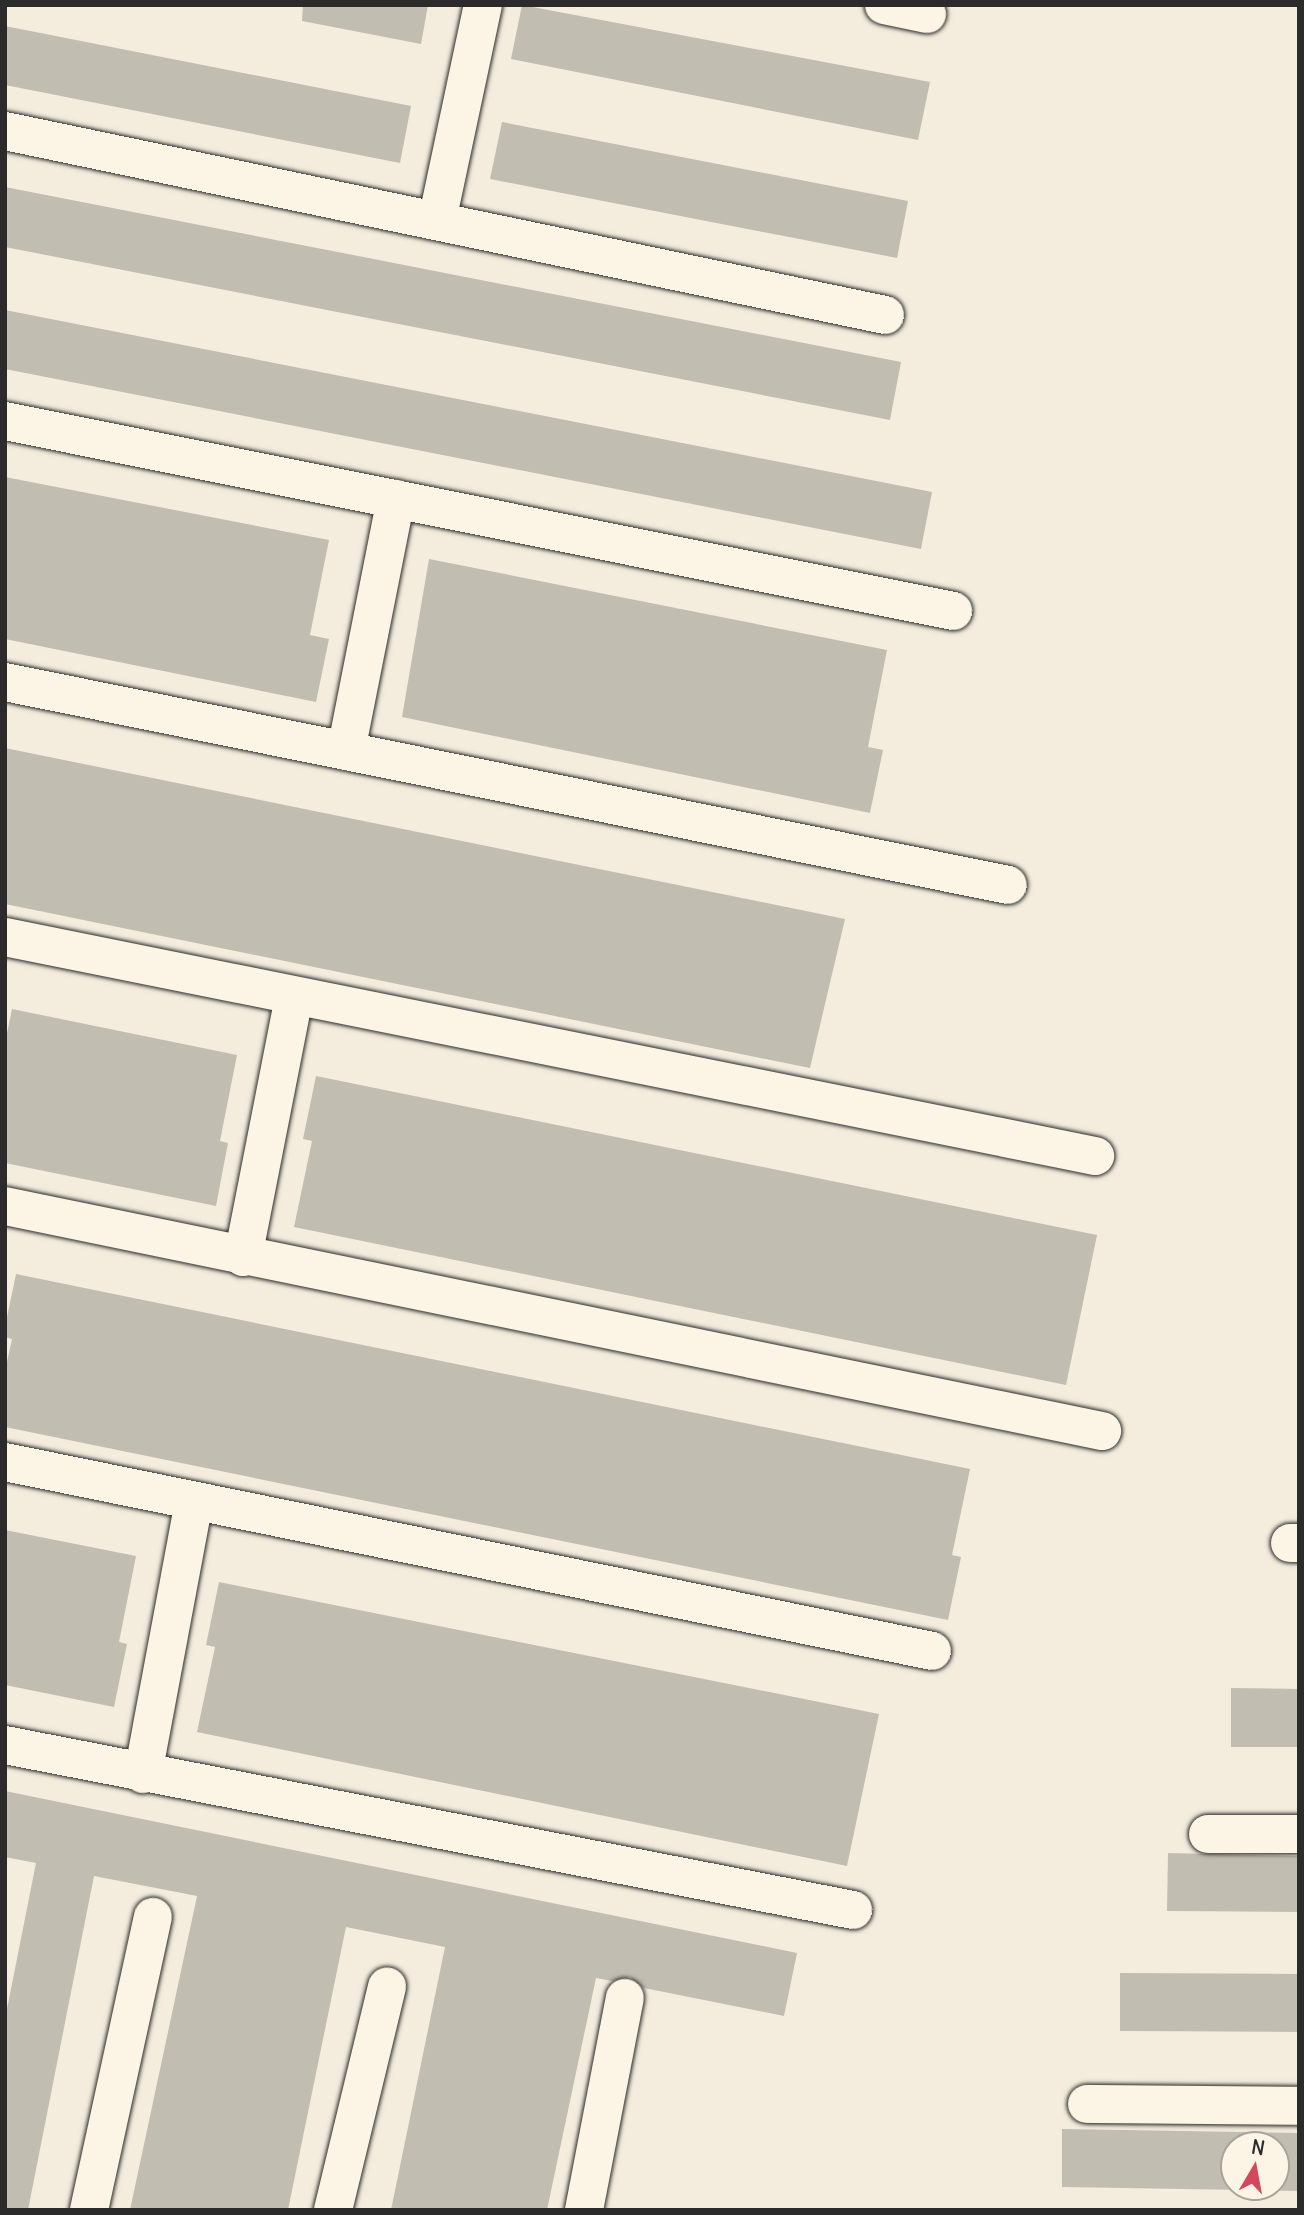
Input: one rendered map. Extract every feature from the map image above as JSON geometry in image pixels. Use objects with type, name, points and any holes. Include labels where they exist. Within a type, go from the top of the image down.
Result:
[{"type":"street","points":[[437,222],[483,5]]},
{"type":"street","points":[[884,5],[927,13]]},
{"type":"street","points":[[5,131],[885,315]]},
{"type":"street","points":[[5,421],[953,611]]},
{"type":"street","points":[[346,751],[396,499]]},
{"type":"street","points":[[5,682],[1008,885]]},
{"type":"street","points":[[5,937],[294,998],[1095,1156]]},
{"type":"street","points":[[243,1257],[294,998]]},
{"type":"street","points":[[5,1206],[243,1257],[1102,1431]]},
{"type":"street","points":[[5,1462],[932,1651]]},
{"type":"street","points":[[143,1774],[194,1502]]},
{"type":"street","points":[[5,1745],[143,1774],[853,1910]]},
{"type":"street","points":[[1208,1835],[1299,1834]]},
{"type":"street","points":[[89,2210],[153,1917]]},
{"type":"street","points":[[333,2210],[387,1986]]},
{"type":"street","points":[[584,2210],[625,1998]]},
{"type":"street","points":[[1087,2104],[1299,2106]]},
{"type":"building","points":[[303,5],[428,5],[421,44],[302,21]]},
{"type":"building","points":[[522,5],[930,82],[918,140],[511,59]]},
{"type":"building","points":[[5,26],[411,106],[400,163],[5,85]]},
{"type":"building","points":[[502,122],[908,201],[897,258],[490,179]]},
{"type":"building","points":[[5,187],[901,362],[890,420],[5,247]]},
{"type":"building","points":[[5,310],[932,492],[921,549],[5,369]]},
{"type":"building","points":[[5,477],[329,540],[310,635],[329,639],[316,702],[5,639]]},
{"type":"building","points":[[429,559],[887,650],[868,747],[883,750],[870,813],[402,717]]},
{"type":"building","points":[[5,748],[845,919],[810,1068],[5,904]]},
{"type":"building","points":[[12,1009],[237,1055],[220,1141],[228,1143],[216,1206],[5,1163],[5,1043]]},
{"type":"building","points":[[316,1076],[1097,1235],[1066,1385],[294,1227],[312,1141],[303,1139]]},
{"type":"building","points":[[16,1274],[970,1469],[952,1555],[961,1557],[948,1620],[5,1427],[5,1371],[12,1339],[5,1337],[5,1327]]},
{"type":"building","points":[[5,1530],[136,1556],[119,1642],[127,1644],[114,1707],[5,1685]]},
{"type":"building","points":[[219,1582],[879,1714],[847,1866],[197,1732],[215,1647],[206,1645]]},
{"type":"building","points":[[1231,1688],[1299,1689],[1299,1747],[1231,1747]]},
{"type":"building","points":[[5,1791],[797,1953],[784,2016],[644,1988],[630,1977],[612,1981],[596,1978],[547,2210],[391,2210],[445,1947],[346,1927],[288,2210],[130,2210],[197,1896],[94,1876],[28,2210],[5,2210],[5,2019],[36,1863],[5,1857]]},
{"type":"building","points":[[1168,1853],[1299,1856],[1299,1912],[1167,1911]]},
{"type":"building","points":[[1120,1973],[1299,1974],[1299,2032],[1120,2031]]},
{"type":"building","points":[[1062,2129],[1220,2132],[1220,2190],[1062,2187]]},
{"type":"building","points":[[1290,2133],[1299,2133],[1299,2191],[1290,2191]]}]
